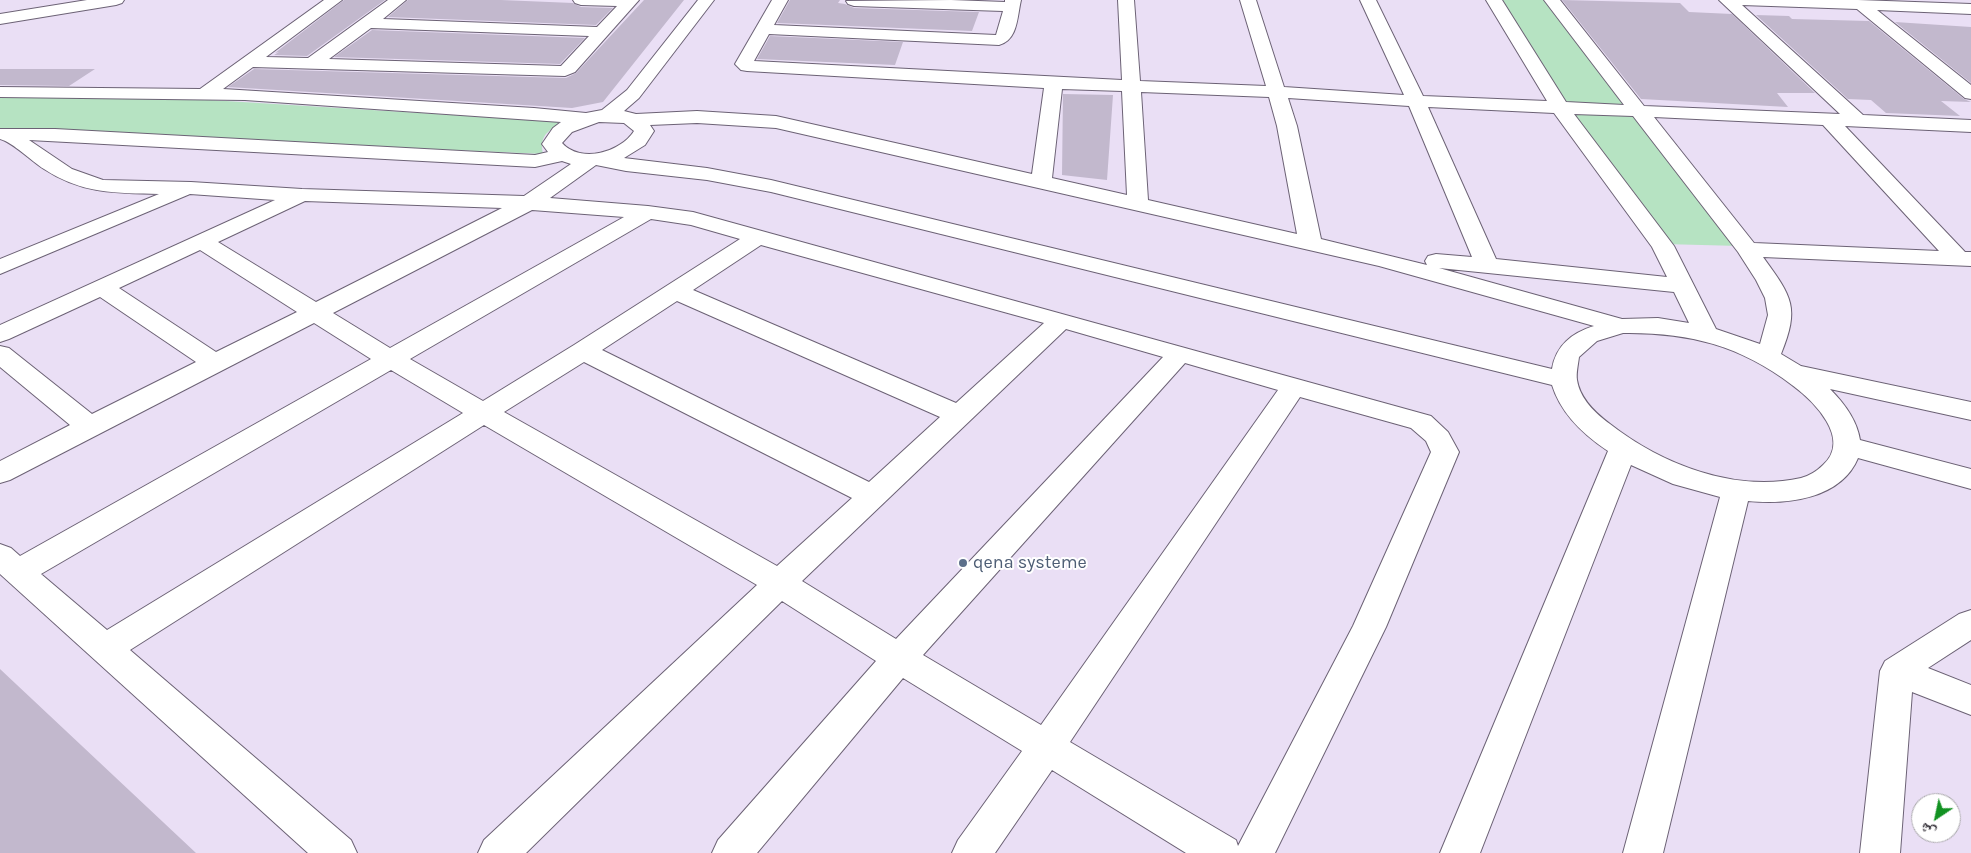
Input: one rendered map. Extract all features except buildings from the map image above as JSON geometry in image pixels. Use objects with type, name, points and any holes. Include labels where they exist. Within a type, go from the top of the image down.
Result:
[{"type":"street","points":[[0,18],[116,0]]},
{"type":"street","points":[[205,94],[334,0]]},
{"type":"street","points":[[313,63],[398,0]]},
{"type":"street","points":[[582,0],[630,1]]},
{"type":"street","points":[[607,116],[633,94],[706,0]]},
{"type":"street","points":[[780,0],[746,59],[744,64],[747,66],[1131,87],[1275,92],[1416,101],[1971,126]]},
{"type":"street","points":[[1125,0],[1138,203]]},
{"type":"street","points":[[1248,0],[1287,126],[1310,242]]},
{"type":"street","points":[[1368,0],[1416,101],[1487,265]]},
{"type":"street","points":[[1494,0],[1560,108],[1663,246],[1706,333]]},
{"type":"street","points":[[1552,0],[1747,249],[1773,290],[1778,302],[1779,322],[1767,357]]},
{"type":"street","points":[[1726,0],[1858,121]]},
{"type":"street","points":[[1734,0],[1971,9]]},
{"type":"street","points":[[1966,0],[1971,3]]},
{"type":"street","points":[[248,62],[564,71],[569,68],[630,1]]},
{"type":"street","points":[[762,30],[839,34],[928,38],[999,40],[1004,37],[1006,32],[1012,4],[854,1],[839,34]]},
{"type":"street","points":[[1861,4],[1971,94]]},
{"type":"street","points":[[367,23],[602,32]]},
{"type":"street","points":[[916,76],[928,38]]},
{"type":"street","points":[[1041,181],[1054,83]]},
{"type":"street","points":[[0,92],[205,94],[585,119],[607,116],[630,118],[697,116],[776,122],[1310,242],[1384,260],[1622,326],[1661,326],[1706,333],[1737,343],[1767,357],[1794,372],[1823,396],[1842,421],[1848,446],[1843,464],[1828,478],[1804,488],[1773,492],[1736,490],[1677,474],[1623,448],[1600,432],[1582,414],[1570,397],[1564,380],[1567,354],[1588,336],[1622,326]]},
{"type":"street","points":[[630,118],[633,94]]},
{"type":"street","points":[[0,473],[529,203],[579,162],[629,149],[642,137],[644,131],[642,125],[630,118]]},
{"type":"street","points":[[579,162],[555,151],[552,144],[555,136],[572,124],[585,119]]},
{"type":"street","points":[[1829,120],[1964,259]]},
{"type":"street","points":[[4,134],[106,137],[579,162],[708,174],[771,186],[1564,380]]},
{"type":"street","points":[[4,134],[74,162]]},
{"type":"street","points":[[74,162],[106,137]]},
{"type":"street","points":[[74,162],[77,180],[97,185],[529,203],[648,212],[694,219],[1421,422],[1440,439],[1445,452],[1370,627],[1255,853]]},
{"type":"street","points":[[0,267],[191,188]]},
{"type":"street","points":[[0,334],[302,195]]},
{"type":"street","points":[[337,853],[9,564],[390,359],[648,212]]},
{"type":"street","points":[[105,649],[583,351],[758,237]]},
{"type":"street","points":[[202,242],[390,359],[780,583],[1222,853]]},
{"type":"street","points":[[1747,249],[1964,259]]},
{"type":"street","points":[[1384,260],[1487,265],[1684,286]]},
{"type":"street","points":[[102,288],[215,363]]},
{"type":"street","points":[[675,291],[960,415]]},
{"type":"street","points":[[498,853],[780,583],[1061,320]]},
{"type":"street","points":[[583,351],[872,496]]},
{"type":"street","points":[[0,354],[90,428]]},
{"type":"street","points":[[732,853],[900,658],[1180,354]]},
{"type":"street","points":[[1794,372],[1971,411]]},
{"type":"street","points":[[972,853],[1294,386]]},
{"type":"street","points":[[1848,446],[1971,479]]},
{"type":"street","points":[[1460,853],[1623,448]]},
{"type":"street","points":[[1643,853],[1736,490]]},
{"type":"street","points":[[1897,671],[1971,623]]},
{"type":"street","points":[[1897,671],[1971,700]]},
{"type":"street","points":[[1880,853],[1897,671]]},
{"type":"green space","points":[[1495,0],[1551,0],[1740,246],[1663,244]]},
{"type":"green space","points":[[0,96],[194,99],[565,122],[546,134],[542,142],[543,154],[166,135],[0,131]]},
{"type":"place","name":"qena systeme","points":[[963,563]]}]
